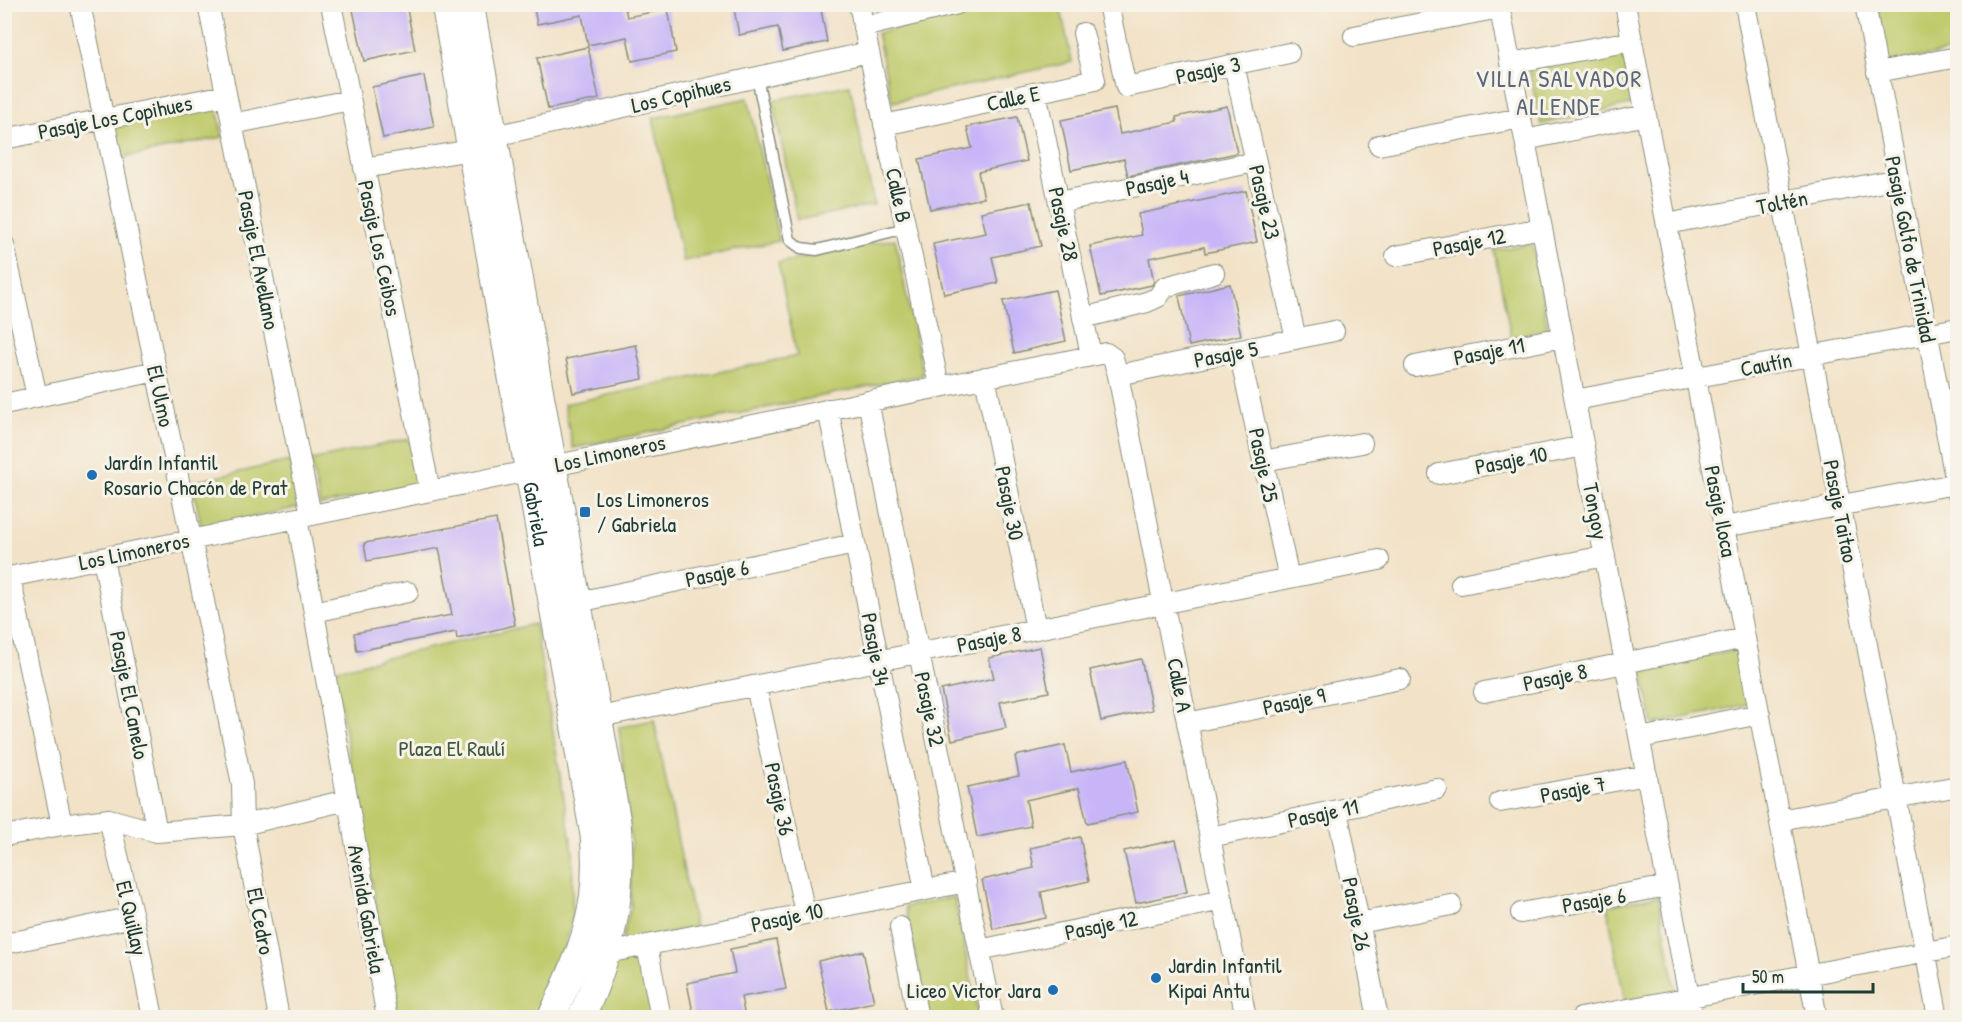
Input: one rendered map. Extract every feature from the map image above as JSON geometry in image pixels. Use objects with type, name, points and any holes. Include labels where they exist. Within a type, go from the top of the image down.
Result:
[{"type":"street","name":"El Ulmo","points":[[80,4],[242,784],[243,825]]},
{"type":"street","name":"Pasaje El Avellano","points":[[208,4],[304,517],[314,612],[347,800]]},
{"type":"street","name":"Pasaje Los Ceibos","points":[[331,4],[430,491]]},
{"type":"street","name":"Gabriela","points":[[445,4],[471,150],[541,468],[578,602],[618,822],[620,887],[613,931],[608,953],[581,1017]]},
{"type":"street","name":"Gabriela","points":[[470,4],[494,136],[596,856],[594,897],[586,936],[573,971],[550,1017]]},
{"type":"street","name":"Calle B","points":[[859,4],[939,386]]},
{"type":"street","points":[[864,27],[957,4]]},
{"type":"street","name":"Pasaje 3","points":[[1108,4],[1126,87],[1289,53]]},
{"type":"street","name":"Pasaje Iloca","points":[[1625,4],[1818,1017]]},
{"type":"street","name":"Pasaje Taitao","points":[[1745,4],[1938,1017]]},
{"type":"street","name":"Pasaje Golfo de Trinidad","points":[[1865,4],[1957,489]]},
{"type":"street","points":[[1354,36],[1499,6]]},
{"type":"street","name":"Tongoy","points":[[1499,6],[1693,1017]]},
{"type":"street","name":"Calle E","points":[[884,125],[1095,80],[1083,33]]},
{"type":"street","points":[[1510,63],[1632,40]]},
{"type":"street","name":"Los Copihues","points":[[494,136],[869,52]]},
{"type":"street","points":[[1877,72],[1958,57]]},
{"type":"street","name":"Pasaje 23","points":[[1234,65],[1296,339]]},
{"type":"street","name":"Pasaje 28","points":[[1036,93],[1083,318],[1101,355]]},
{"type":"street","name":"Pasaje Los Copihues","points":[[4,139],[226,95]]},
{"type":"street","points":[[232,124],[350,100]]},
{"type":"street","points":[[1525,140],[1646,115]]},
{"type":"street","points":[[1379,144],[1521,118]]},
{"type":"street","points":[[364,168],[471,150]]},
{"type":"street","name":"Pasaje 4","points":[[1059,202],[1255,162]]},
{"type":"street","name":"Toltén","points":[[1667,224],[1898,179]]},
{"type":"street","name":"Pasaje 12","points":[[1396,256],[1542,228]]},
{"type":"street","points":[[4,245],[37,397]]},
{"type":"street","points":[[1083,318],[1147,302],[1158,297],[1165,287],[1214,273]]},
{"type":"street","name":"Cautín","points":[[1575,400],[1958,328]]},
{"type":"street","name":"Pasaje 5","points":[[1118,375],[1334,331]]},
{"type":"street","name":"Pasaje 11","points":[[1415,366],[1563,338]]},
{"type":"street","name":"Pasaje 25","points":[[1239,352],[1288,578]]},
{"type":"street","name":"Los Limoneros","points":[[7,577],[939,386],[1101,355]]},
{"type":"street","name":"Calle A","points":[[1101,355],[1113,358],[1118,375],[1246,1017]]},
{"type":"street","points":[[4,404],[156,371]]},
{"type":"street","name":"Pasaje 30","points":[[985,377],[1036,629]]},
{"type":"street","name":"Pasaje 32","points":[[868,401],[993,1017]]},
{"type":"street","name":"Pasaje 34","points":[[828,409],[925,890]]},
{"type":"street","points":[[1263,461],[1362,442]]},
{"type":"street","name":"Pasaje 10","points":[[1439,474],[1584,446]]},
{"type":"street","points":[[1724,527],[1840,505],[1957,489]]},
{"type":"street","name":"Pasaje 6","points":[[578,602],[855,544]]},
{"type":"street","points":[[1461,584],[1605,556]]},
{"type":"street","name":"Pasaje El Canelo","points":[[103,558],[157,832]]},
{"type":"street","name":"Pasaje 8","points":[[599,717],[1379,560]]},
{"type":"street","points":[[7,577],[62,825]]},
{"type":"street","points":[[314,612],[408,592]]},
{"type":"street","name":"Pasaje 8","points":[[1484,692],[1745,638]]},
{"type":"street","name":"Pasaje 9","points":[[1187,723],[1400,679]]},
{"type":"street","name":"Pasaje 36","points":[[756,686],[805,913]]},
{"type":"street","points":[[1640,738],[1760,714]]},
{"type":"street","name":"Pasaje 7","points":[[1500,802],[1647,775]]},
{"type":"street","points":[[1780,820],[1958,786]]},
{"type":"street","name":"Pasaje 11","points":[[1210,837],[1437,789]]},
{"type":"street","points":[[4,836],[109,819],[157,832],[243,825],[347,800]]},
{"type":"street","name":"Avenida Gabriela","points":[[347,800],[387,1017]]},
{"type":"street","name":"Pasaje 26","points":[[1337,810],[1378,1017]]},
{"type":"street","name":"El Quillay","points":[[109,819],[133,917],[149,1017]]},
{"type":"street","name":"El Cedro","points":[[243,825],[279,1017]]},
{"type":"street","name":"Pasaje 10","points":[[608,953],[966,882]]},
{"type":"street","name":"Pasaje 6","points":[[1521,913],[1668,886]]},
{"type":"street","name":"Pasaje 12","points":[[980,950],[1223,900]]},
{"type":"street","points":[[1359,923],[1451,905]]},
{"type":"street","points":[[4,944],[133,917]]},
{"type":"street","points":[[900,927],[918,1017]]},
{"type":"street","points":[[647,946],[661,1017]]},
{"type":"street","points":[[1581,1017],[1958,946]]},
{"type":"lane","points":[[757,77],[790,240],[801,248],[817,250],[906,228]]},
{"type":"green space","points":[[1007,5],[1060,5],[1072,62],[892,102],[877,33]]},
{"type":"green space","points":[[1877,5],[1957,5],[1957,50],[1888,64]]},
{"type":"green space","points":[[1622,50],[1634,104],[1541,124],[1529,70]]},
{"type":"green space","points":[[850,85],[874,205],[797,220],[773,100]]},
{"type":"green space","points":[[748,98],[779,241],[683,261],[653,118]]},
{"type":"green space","points":[[216,104],[223,137],[117,159],[111,126]]},
{"type":"green space","points":[[895,239],[923,375],[573,448],[564,404],[797,356],[778,263]]},
{"type":"green space","points":[[1532,243],[1548,330],[1511,337],[1494,250]]},
{"type":"green space","points":[[409,439],[419,484],[320,505],[311,460]]},
{"type":"green space","points":[[290,461],[300,507],[202,528],[192,482]]},
{"type":"green space","name":"Plaza El Raulí","points":[[535,624],[573,853],[572,921],[558,970],[634,957],[642,959],[653,1017],[396,1017],[334,670]]},
{"type":"green space","points":[[1739,650],[1750,704],[1653,724],[1642,669]]},
{"type":"green space","points":[[654,720],[695,927],[621,943],[631,906],[631,842],[619,727]]},
{"type":"green space","points":[[1658,896],[1676,992],[1625,1002],[1607,906]]},
{"type":"green space","points":[[954,897],[979,1017],[929,1017],[905,907]]},
{"type":"building","points":[[377,4],[406,4],[415,50],[364,61],[353,10]]},
{"type":"building","points":[[533,4],[624,4],[627,17],[668,9],[676,52],[632,61],[627,37],[588,45],[582,15],[537,24]]},
{"type":"building","points":[[733,4],[778,4],[778,7],[793,4],[820,4],[827,42],[783,51],[778,27],[739,35]]},
{"type":"building","points":[[588,47],[599,99],[548,109],[537,58]]},
{"type":"building","points":[[424,76],[434,127],[383,138],[372,87]]},
{"type":"building","points":[[1227,106],[1237,153],[1128,176],[1124,159],[1071,170],[1061,120],[1115,109],[1120,134],[1177,122],[1176,117]]},
{"type":"building","points":[[1017,117],[1027,161],[978,172],[984,198],[930,209],[919,159],[972,148],[967,127]]},
{"type":"building","points":[[1246,191],[1257,242],[1205,253],[1204,247],[1149,258],[1154,282],[1152,285],[1101,296],[1090,246],[1142,235],[1138,214]]},
{"type":"building","points":[[1031,202],[1041,246],[992,257],[998,283],[944,294],[933,244],[986,233],[981,212]]},
{"type":"building","points":[[1230,284],[1241,335],[1189,346],[1179,296]]},
{"type":"building","points":[[1055,290],[1066,341],[1014,353],[1003,301]]},
{"type":"building","points":[[636,345],[643,379],[573,393],[566,359]]},
{"type":"building","points":[[496,519],[515,625],[457,639],[456,632],[357,651],[354,633],[452,615],[439,548],[367,561],[364,543]]},
{"type":"building","points":[[1040,647],[1049,692],[1000,702],[1006,728],[952,740],[941,690],[994,678],[989,658]]},
{"type":"building","points":[[1141,659],[1152,710],[1101,721],[1090,670]]},
{"type":"building","points":[[1065,745],[1071,772],[1127,760],[1138,812],[1087,823],[1079,788],[1026,800],[1031,826],[977,837],[967,787],[1019,776],[1015,756]]},
{"type":"building","points":[[1080,837],[1089,881],[1041,892],[1046,918],[993,929],[982,880],[1034,868],[1030,848]]},
{"type":"building","points":[[1176,840],[1187,892],[1136,903],[1124,851]]},
{"type":"building","points":[[776,940],[786,989],[741,997],[745,1017],[694,1017],[687,983],[735,973],[730,949]]},
{"type":"building","points":[[863,951],[874,1002],[829,1012],[818,961]]},
{"type":"place","name":"Jardín Infantil Rosario Chacón de Prat","points":[[92,475]]},
{"type":"place","name":"Los Limoneros / Gabriela","points":[[585,512]]},
{"type":"place","name":"Jardin Infantil Kipai Antu","points":[[1156,978]]},
{"type":"place","name":"Liceo Victor Jara","points":[[1053,990]]},
{"type":"district","name":"VILLA SALVADOR ALLENDE","points":[[1559,93]]}]
